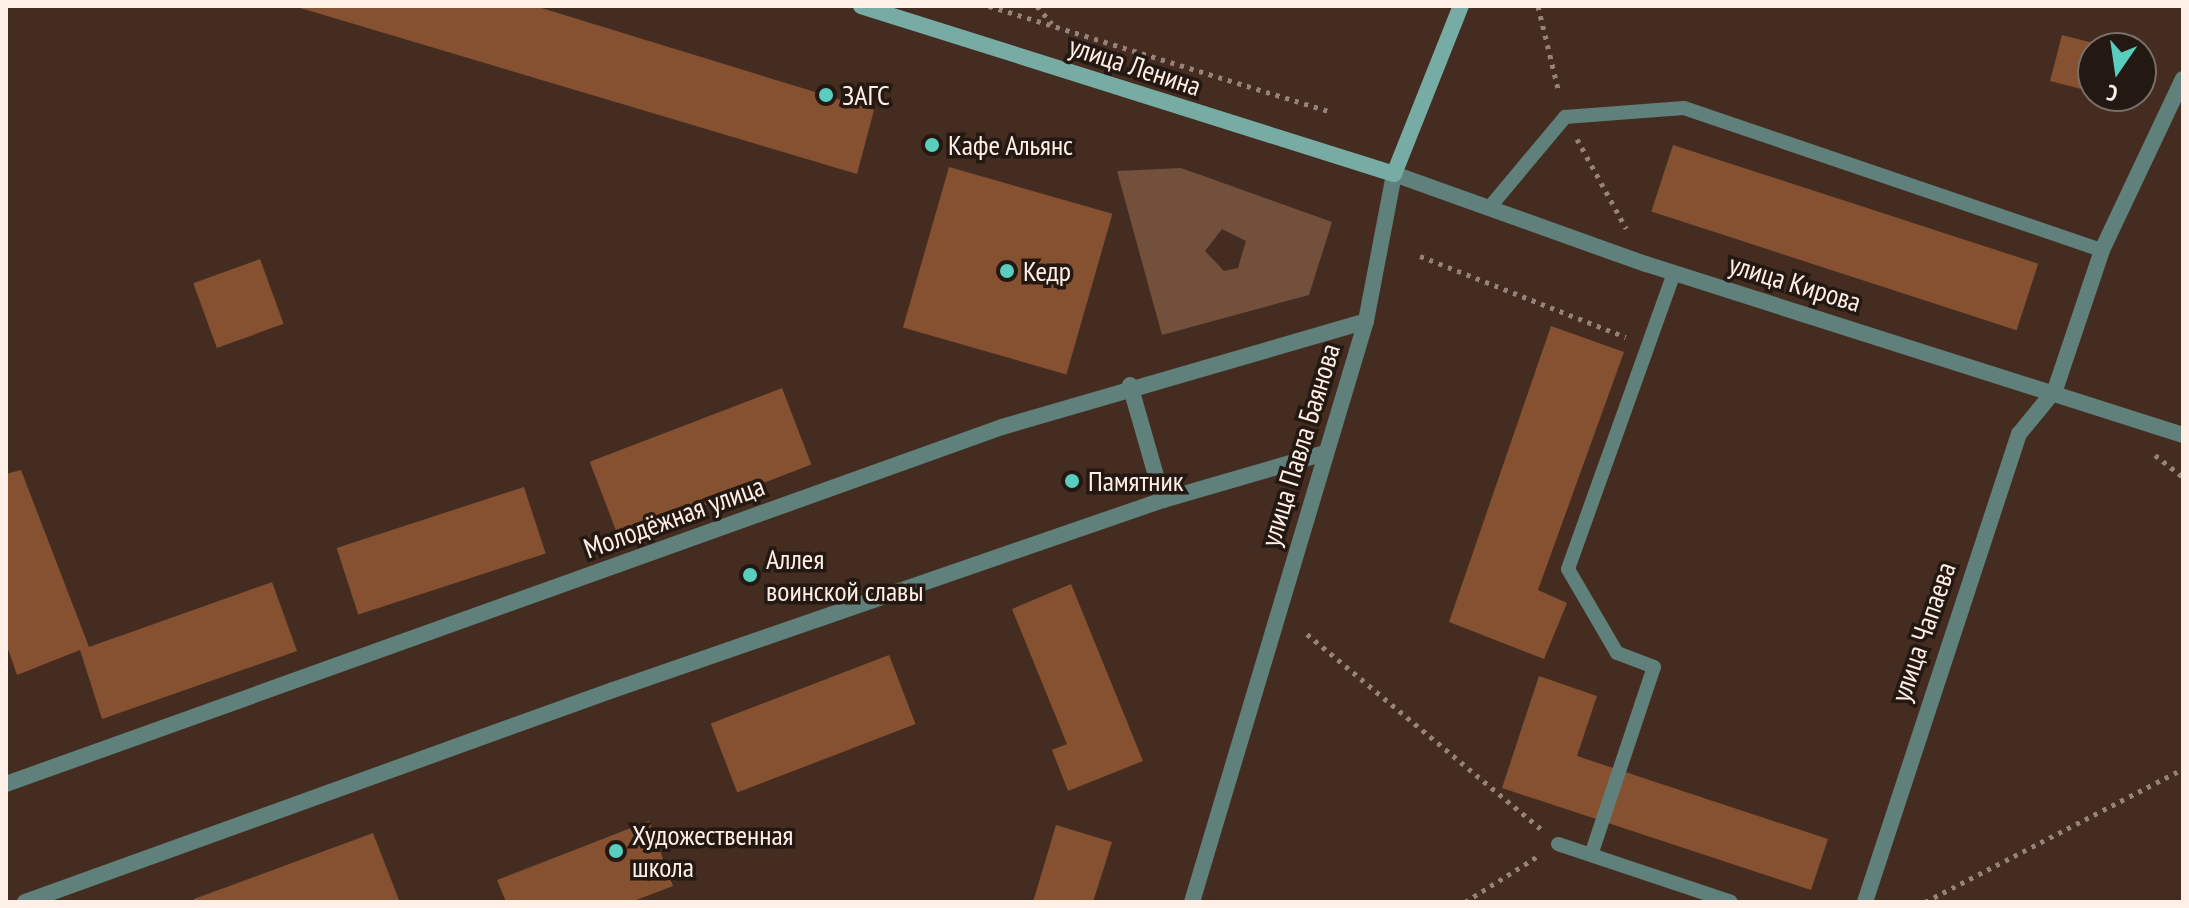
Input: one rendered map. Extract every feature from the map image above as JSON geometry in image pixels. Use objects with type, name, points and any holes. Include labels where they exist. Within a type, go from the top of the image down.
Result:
[{"type":"main road","name":"улица Ленина","points":[[861,6],[1394,174]]},
{"type":"main road","name":"улица Павла Баянова","points":[[1394,174],[1461,6]]},
{"type":"street","points":[[2055,390],[2102,250],[2183,79]]},
{"type":"street","name":"улица Кирова","points":[[1394,174],[1674,273],[2055,390],[2183,435]]},
{"type":"street","name":"улица Павла Баянова","points":[[1192,902],[1321,454],[1366,321],[1394,174]]},
{"type":"street","name":"Молодёжная улица","points":[[6,784],[1130,385],[1366,321]]},
{"type":"street","points":[[1130,385],[1163,500]]},
{"type":"street","name":"улица Чапаева","points":[[1865,902],[2019,434],[2055,390]]},
{"type":"street","points":[[25,902],[1163,500],[1321,454]]},
{"type":"lane","points":[[1489,208],[1565,117],[1684,108],[2102,250]]},
{"type":"lane","points":[[1591,855],[1654,667],[1617,653],[1568,569],[1645,345],[1674,273]]},
{"type":"lane","points":[[1558,844],[1731,902]]},
{"type":"path","points":[[989,6],[1332,112]]},
{"type":"path","points":[[1037,6],[1053,25]]},
{"type":"path","points":[[1420,256],[1645,345]]},
{"type":"path","points":[[1307,634],[1558,844],[1465,902]]},
{"type":"path","points":[[1925,902],[2183,769]]},
{"type":"shaded area","points":[[1181,168],[1332,222],[1309,295],[1162,335],[1117,171]],"holes":[[[1222,229],[1246,241],[1238,268],[1224,271],[1205,251]]]},
{"type":"building","points":[[535,6],[874,110],[857,174],[297,7]]},
{"type":"building","points":[[2062,35],[2077,39],[2077,88],[2050,81]]},
{"type":"building","points":[[1673,145],[2038,264],[2017,330],[1651,212]]},
{"type":"building","name":"Кедр","points":[[949,167],[1112,214],[1066,374],[903,328]]},
{"type":"building","points":[[260,259],[284,324],[217,348],[193,283]]},
{"type":"building","points":[[1551,326],[1624,352],[1538,590],[1567,603],[1544,659],[1449,622]]},
{"type":"building","points":[[782,388],[811,465],[619,538],[590,462]]},
{"type":"building","points":[[21,470],[89,647],[272,582],[297,651],[102,719],[80,650],[17,675],[6,643],[6,474]]},
{"type":"building","points":[[524,487],[546,554],[358,614],[337,548]]},
{"type":"building","points":[[1071,584],[1143,761],[1068,791],[1052,750],[1067,744],[1012,609]]},
{"type":"building","points":[[889,655],[916,724],[737,793],[711,723]]},
{"type":"building","points":[[1539,676],[1597,696],[1577,756],[1828,839],[1811,890],[1502,788]]},
{"type":"building","name":"Художественная школа","points":[[649,821],[673,886],[631,902],[506,902],[497,880]]},
{"type":"building","points":[[1056,825],[1112,842],[1093,902],[1033,902]]},
{"type":"building","points":[[373,833],[399,900],[195,902],[194,899]]},
{"type":"place","name":"ЗАГС","points":[[826,95]]},
{"type":"place","name":"Кафе Альянс","points":[[932,145]]},
{"type":"place","name":"Кедр","points":[[1007,271]]},
{"type":"place","name":"Памятник","points":[[1072,481]]},
{"type":"place","name":"Аллея воинской славы","points":[[750,575]]},
{"type":"place","name":"Художественная школа","points":[[616,851]]}]
